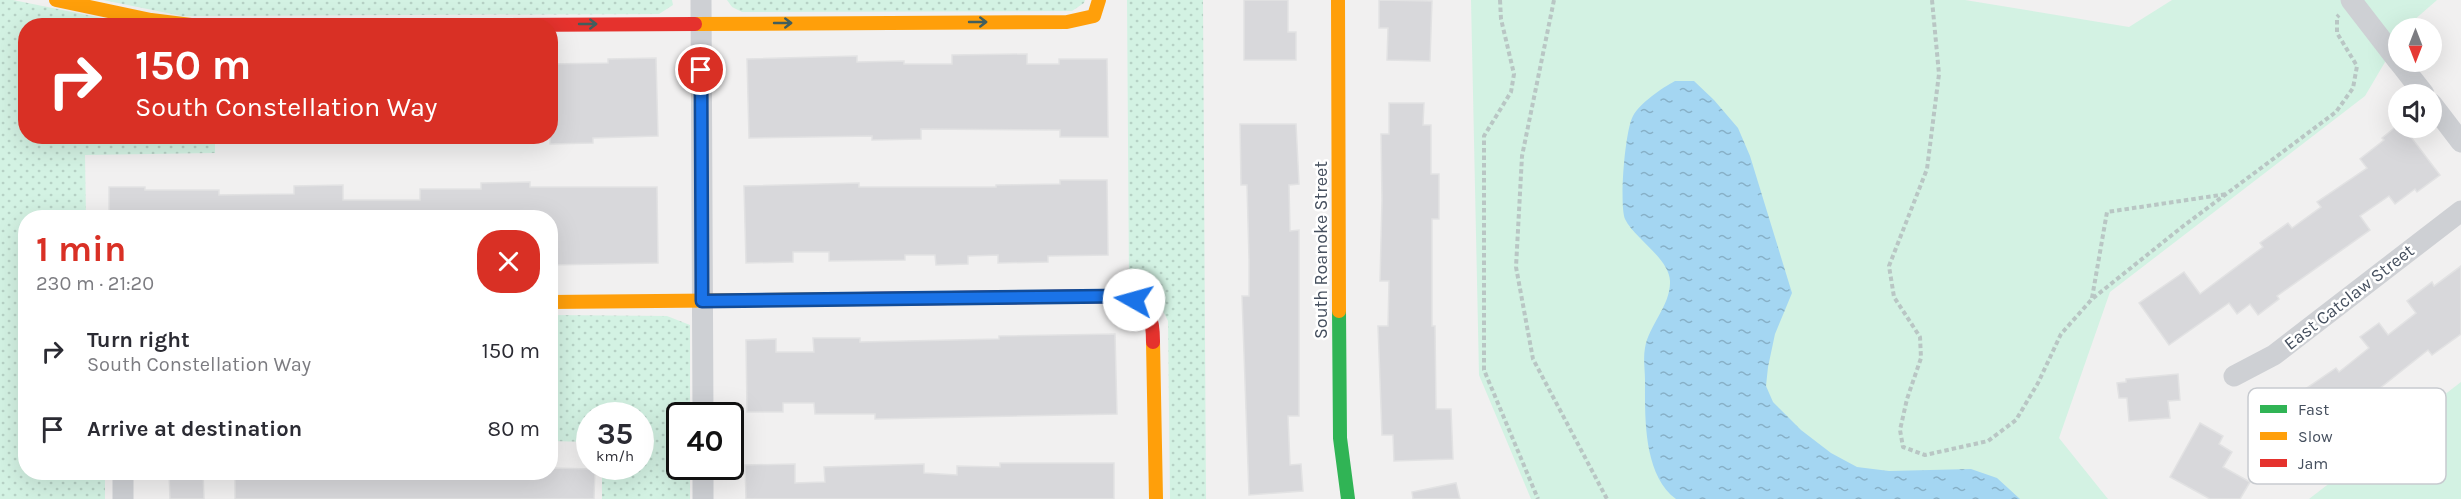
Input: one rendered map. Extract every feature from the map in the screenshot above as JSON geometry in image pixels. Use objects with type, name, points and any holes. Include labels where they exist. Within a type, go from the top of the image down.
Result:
[{"type":"street","points":[[56,0],[142,18]]},
{"type":"street","points":[[700,0],[703,402]]},
{"type":"street","points":[[558,25],[1067,22],[1094,16],[1100,0]]},
{"type":"street","name":"South Roanoke Street","points":[[1338,0],[1340,438],[1348,499]]},
{"type":"street","points":[[2352,1],[2388,48]]},
{"type":"street","points":[[2407,72],[2416,84]]},
{"type":"street","points":[[2442,117],[2461,142]]},
{"type":"street","name":"East Catclaw Street","points":[[2234,376],[2274,355],[2461,211]]},
{"type":"street","points":[[558,302],[1126,296],[1145,309],[1153,322],[1156,499]]},
{"type":"street","points":[[123,480],[123,499]]},
{"type":"street","points":[[703,480],[703,499]]},
{"type":"path","points":[[1500,0],[1501,19],[1514,74],[1511,92],[1484,136],[1484,370],[1538,499]]},
{"type":"path","points":[[1554,0],[1522,156],[1516,267],[1533,359],[1607,499]]},
{"type":"path","points":[[1932,0],[1940,74],[1927,169],[1889,266],[1894,297],[1920,337],[1921,358],[1907,399],[1900,430],[1903,447],[1925,455],[1988,441],[2016,420],[2038,383],[2061,334],[2092,299],[2336,112],[2353,88],[2357,66],[2337,33],[2337,17],[2352,1]]},
{"type":"path","points":[[2092,299],[2107,212],[2228,194]]},
{"type":"green space","points":[[0,0],[13,0],[102,18],[18,18],[18,144],[215,144],[215,153],[85,155],[86,210],[18,210],[18,480],[105,480],[105,499],[0,499]]},
{"type":"green space","points":[[103,0],[672,0],[673,5],[659,14],[182,16]]},
{"type":"green space","points":[[727,0],[1085,0],[1072,11],[742,12],[732,7]]},
{"type":"green space","points":[[1127,0],[1203,0],[1206,499],[1170,499],[1168,321],[1156,297],[1129,282]]},
{"type":"green space","points":[[1471,0],[1965,0],[2129,27],[2172,0],[2437,0],[2416,18],[2388,18],[2388,57],[2365,96],[2110,292],[2059,438],[2108,499],[1531,499],[1479,375]]},
{"type":"green space","points":[[558,315],[667,316],[690,325],[690,402],[666,402],[666,480],[690,480],[690,499],[602,499],[602,480],[654,480],[654,402],[576,402],[576,442],[558,441]]},
{"type":"green space","points":[[2461,382],[2461,499],[2309,499],[2328,484],[2446,484],[2446,394]]},
{"type":"water","points":[[1675,81],[1694,81],[1738,128],[1750,156],[1792,293],[1775,334],[1768,367],[1766,386],[1773,402],[1801,430],[1831,453],[1857,467],[1889,471],[1971,469],[1997,478],[2020,499],[1676,499],[1665,488],[1657,475],[1648,444],[1644,356],[1647,340],[1664,307],[1670,281],[1664,264],[1625,219],[1623,184],[1625,151],[1633,116],[1646,101]]},
{"type":"building","points":[[1244,0],[1288,0],[1288,32],[1296,32],[1296,60],[1244,60]]},
{"type":"building","points":[[1379,0],[1432,1],[1430,61],[1387,60],[1388,28],[1379,28]]},
{"type":"building","points":[[1027,54],[1027,64],[1059,64],[1059,59],[1107,59],[1108,137],[1060,137],[1060,130],[921,129],[921,139],[872,140],[872,136],[749,138],[747,59],[857,56],[857,62],[904,61],[904,64],[952,64],[952,55]]},
{"type":"building","points":[[656,58],[658,136],[593,138],[593,143],[558,144],[558,64],[608,63],[608,59]]},
{"type":"building","points":[[1389,103],[1424,103],[1423,125],[1431,125],[1431,174],[1439,174],[1439,219],[1432,219],[1432,326],[1435,326],[1436,409],[1451,409],[1453,459],[1394,461],[1393,435],[1382,435],[1378,326],[1388,326],[1389,281],[1380,281],[1381,134],[1389,134]]},
{"type":"building","points":[[1240,124],[1296,124],[1299,184],[1289,185],[1290,231],[1299,230],[1299,416],[1288,416],[1290,465],[1301,464],[1303,491],[1249,495],[1242,296],[1249,296],[1249,259],[1247,185],[1241,185]]},
{"type":"building","points":[[2388,133],[2388,138],[2412,138],[2440,175],[2417,192],[2415,189],[2395,204],[2389,196],[2360,216],[2370,230],[2277,296],[2279,299],[2258,315],[2250,304],[2237,314],[2229,303],[2169,345],[2139,303],[2184,272],[2200,294],[2263,247],[2260,243],[2288,223],[2292,228],[2321,207],[2317,202],[2367,168],[2360,159],[2384,140],[2382,138]]},
{"type":"building","points":[[1060,180],[1107,180],[1108,255],[1048,256],[1048,262],[998,263],[998,255],[968,256],[968,264],[936,265],[935,255],[905,255],[905,260],[829,261],[829,252],[793,252],[793,262],[746,263],[744,186],[859,183],[859,187],[996,187],[996,185],[1060,184]]},
{"type":"building","points":[[530,182],[530,187],[657,187],[658,263],[558,265],[558,210],[109,210],[109,187],[145,187],[145,190],[219,190],[219,195],[294,194],[294,186],[343,185],[343,200],[420,200],[420,189],[481,189],[481,183]]},
{"type":"building","points":[[2461,266],[2461,334],[2432,355],[2428,350],[2380,388],[2307,388],[2336,368],[2339,372],[2369,348],[2360,337],[2379,323],[2388,335],[2416,313],[2407,301],[2432,282],[2434,286]]},
{"type":"building","points":[[1115,334],[1117,414],[875,419],[875,414],[815,414],[814,403],[783,403],[783,412],[747,412],[746,340],[776,339],[776,352],[814,352],[813,338],[860,338],[860,342]]},
{"type":"building","points":[[2178,374],[2180,400],[2168,401],[2170,418],[2129,421],[2127,398],[2119,398],[2117,383],[2126,382],[2126,379]]},
{"type":"building","points":[[2200,423],[2223,436],[2219,444],[2232,452],[2223,467],[2248,481],[2249,484],[2240,499],[2210,499],[2170,477]]},
{"type":"building","points":[[1000,463],[1114,463],[1114,499],[746,499],[745,465],[795,464],[795,483],[825,482],[824,467],[924,464],[924,473],[957,475],[957,466],[1000,467]]},
{"type":"building","points":[[558,468],[576,469],[576,480],[595,480],[594,499],[235,499],[235,480],[558,480]]},
{"type":"building","points":[[169,480],[203,480],[204,499],[170,499]]},
{"type":"building","points":[[1456,483],[1460,499],[1413,499],[1412,492]]},
{"type":"traffic: fast","points":[[1339,311],[1340,438],[1348,499]]},
{"type":"traffic: slow","points":[[56,0],[142,18]]},
{"type":"traffic: slow","points":[[695,24],[1067,22],[1094,16],[1099,0]]},
{"type":"traffic: slow","points":[[1338,0],[1339,311]]},
{"type":"traffic: slow","points":[[558,302],[859,299]]},
{"type":"traffic: slow","points":[[1153,342],[1156,499]]},
{"type":"traffic: jam","points":[[558,25],[695,24]]},
{"type":"traffic: jam","points":[[859,299],[1126,296],[1145,310],[1151,319],[1153,342]]},
{"type":"route","points":[[701,70],[702,301],[1126,296],[1134,300]]}]
